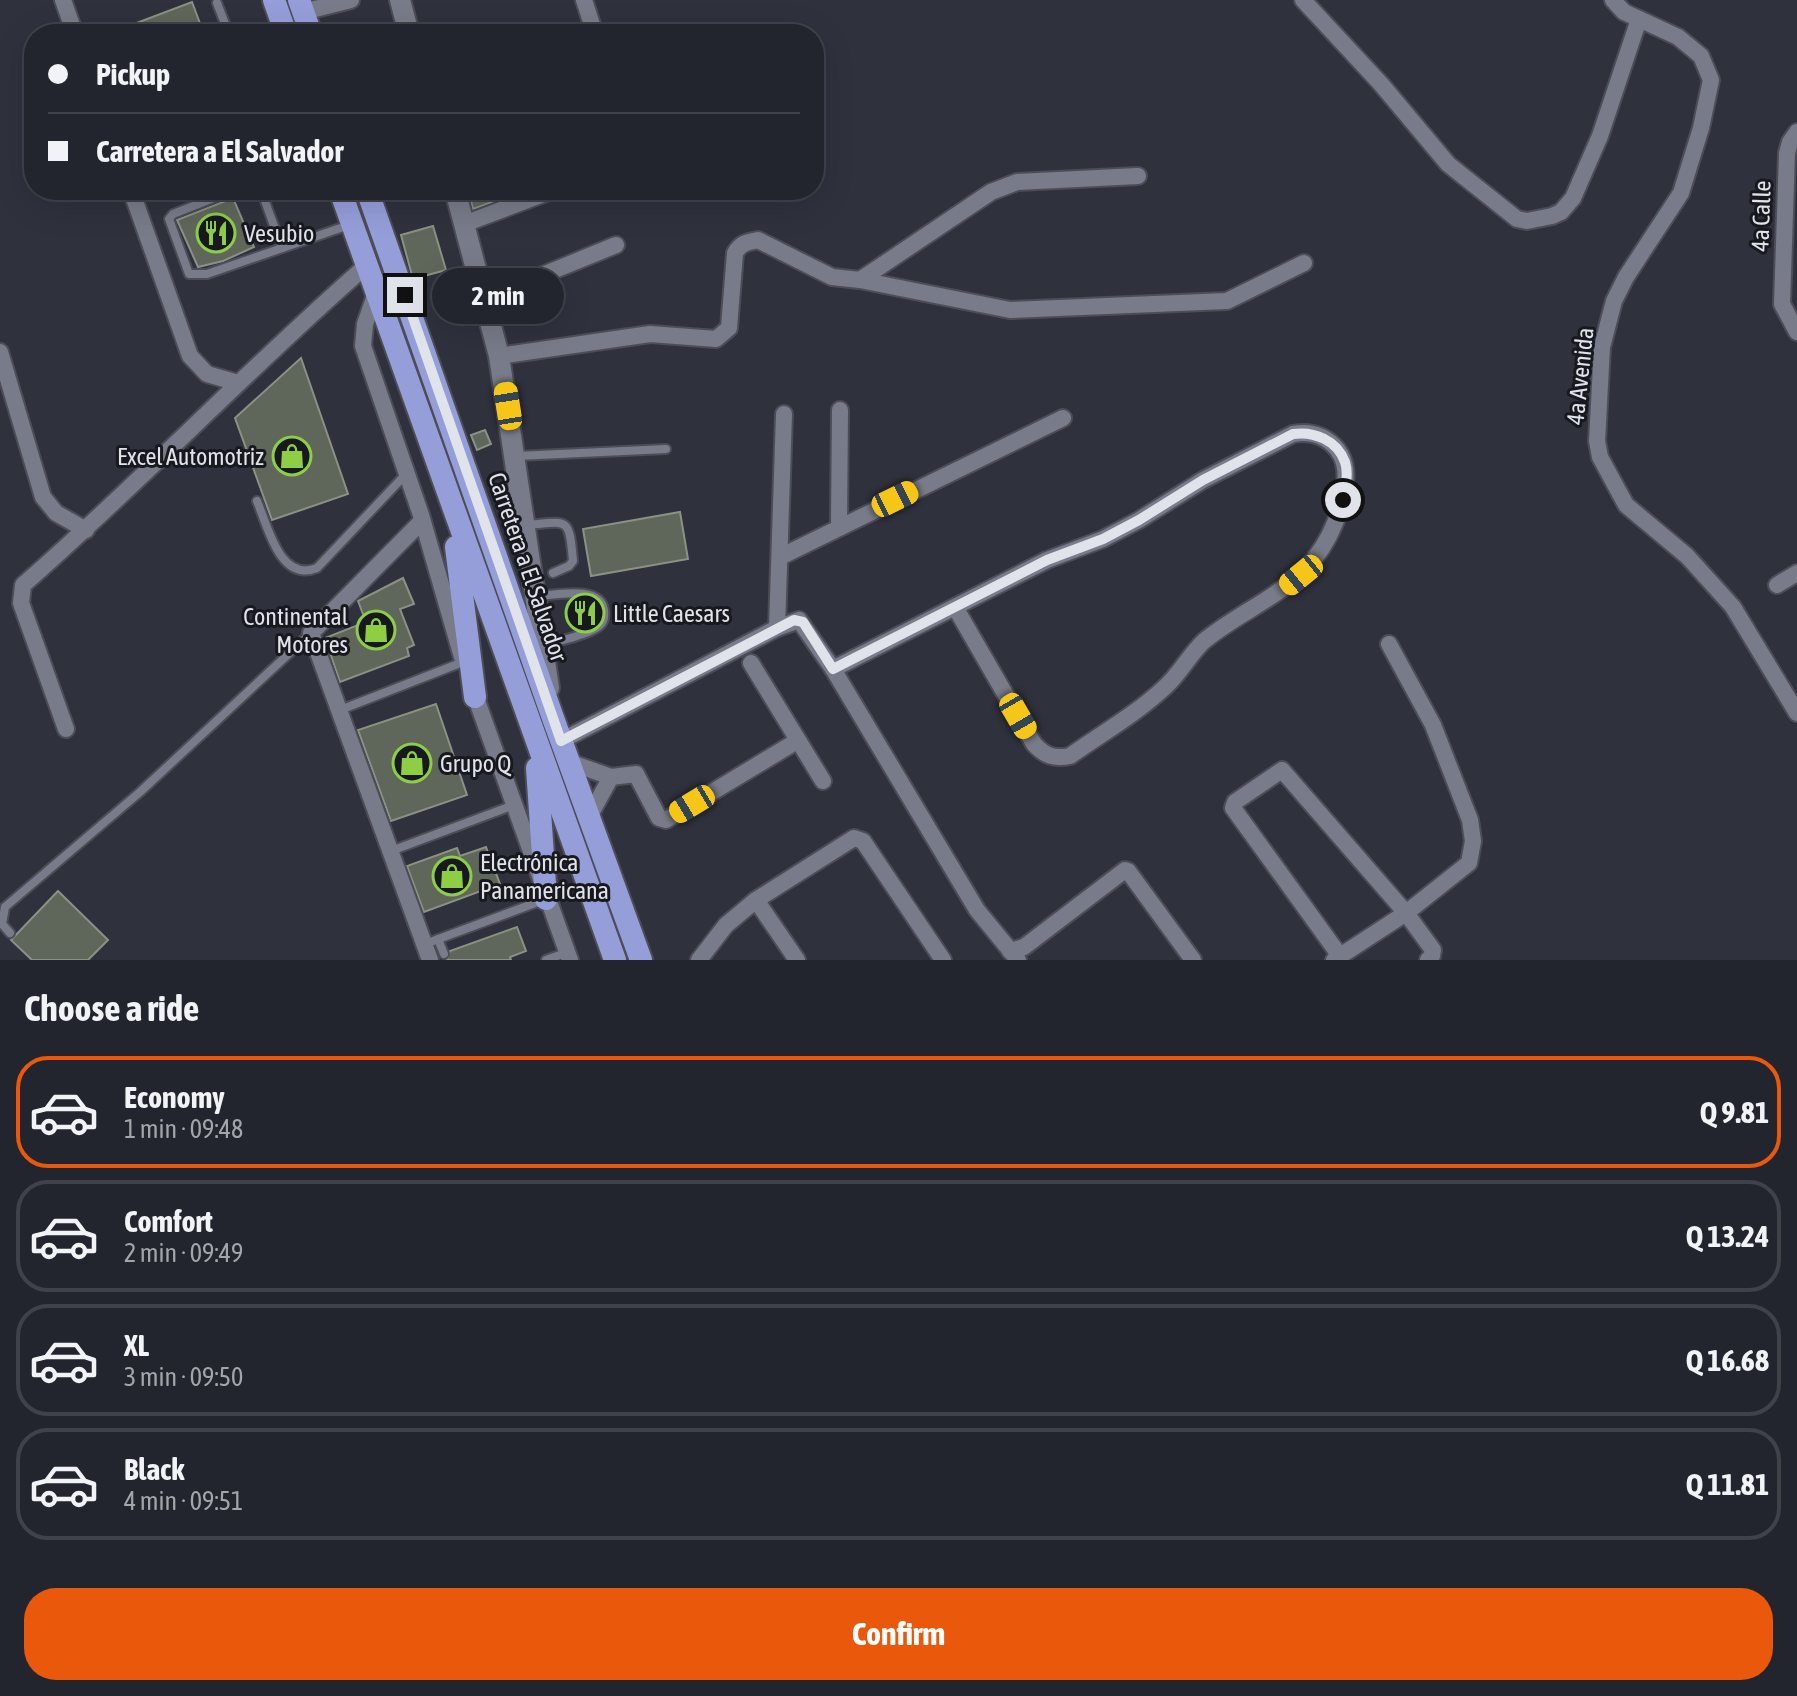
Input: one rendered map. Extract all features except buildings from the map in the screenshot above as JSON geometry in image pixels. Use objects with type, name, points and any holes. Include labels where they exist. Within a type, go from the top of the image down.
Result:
[{"type":"highway","points":[[274,0],[282,24]]},
{"type":"highway","points":[[344,200],[615,960]]},
{"type":"highway","name":"Carretera a El Salvador","points":[[371,200],[641,960]]},
{"type":"highway","points":[[366,262],[389,251]]},
{"type":"highway","points":[[452,510],[475,697]]},
{"type":"highway","points":[[534,739],[546,899]]},
{"type":"street","points":[[63,0],[71,24]]},
{"type":"street","points":[[301,6],[351,0]]},
{"type":"street","points":[[400,0],[406,24]]},
{"type":"street","points":[[584,0],[592,24]]},
{"type":"street","points":[[1303,0],[1381,84],[1448,164],[1517,219],[1527,221],[1561,212],[1573,198],[1600,136],[1639,19]]},
{"type":"street","name":"4a Avenida","points":[[1613,0],[1624,12],[1678,37],[1701,56],[1711,80],[1701,128],[1681,193],[1626,277],[1614,301],[1602,347],[1597,441],[1600,457],[1626,505],[1687,556],[1733,607],[1797,713]]},
{"type":"street","name":"4a Calle","points":[[1797,132],[1787,153],[1782,304],[1797,332]]},
{"type":"street","points":[[860,280],[991,192],[1017,182],[1138,176]]},
{"type":"street","points":[[135,200],[190,356],[207,374],[238,383]]},
{"type":"street","points":[[458,200],[499,356],[553,718]]},
{"type":"street","points":[[464,224],[528,200]]},
{"type":"street","points":[[499,356],[650,334],[716,339],[729,328],[735,253],[746,242],[758,240],[832,277],[1010,310],[1227,301],[1304,263]]},
{"type":"street","points":[[484,299],[616,245]]},
{"type":"street","points":[[66,729],[21,603],[23,585],[86,530],[366,262]]},
{"type":"street","points":[[376,293],[365,324],[363,346],[422,521],[463,662],[569,956]]},
{"type":"street","points":[[0,352],[4,377],[43,497],[56,513],[86,530]]},
{"type":"street","points":[[839,526],[840,410]]},
{"type":"street","points":[[777,628],[784,414]]},
{"type":"street","points":[[780,557],[1063,418]]},
{"type":"street","points":[[833,669],[1047,560],[1127,526],[1203,480],[1293,434],[1305,432],[1319,435],[1330,442],[1345,461],[1343,500],[1334,525],[1324,545],[1303,573],[1279,593],[1205,641],[1163,690],[1070,756],[1056,758],[1043,754],[1034,744],[955,607]]},
{"type":"street","points":[[422,521],[311,633],[391,852],[434,949]]},
{"type":"street","points":[[1777,585],[1797,573]]},
{"type":"street","points":[[513,602],[536,596]]},
{"type":"street","points":[[561,741],[777,628],[794,620],[803,622],[977,910],[1014,956],[1125,870],[1193,960]]},
{"type":"street","points":[[1389,644],[1433,725],[1470,820],[1473,841],[1469,863],[1406,913],[1344,957],[1233,808],[1235,802],[1278,771],[1285,771],[1406,913],[1433,950],[1428,960]]},
{"type":"street","points":[[751,663],[823,781]]},
{"type":"street","points":[[569,762],[611,777],[636,774],[659,818],[666,820],[797,741]]},
{"type":"street","points":[[589,817],[611,777]]},
{"type":"street","points":[[699,960],[726,925],[756,900],[854,838],[863,841],[943,960]]},
{"type":"street","points":[[756,900],[797,960]]},
{"type":"lane","points":[[217,3],[225,24]]},
{"type":"lane","points":[[209,200],[173,214],[169,219],[189,274],[207,274],[352,224]]},
{"type":"lane","points":[[265,200],[282,248]]},
{"type":"lane","points":[[516,456],[666,449]]},
{"type":"lane","points":[[257,501],[282,560],[295,570],[307,572],[317,568],[406,473]]},
{"type":"lane","points":[[526,525],[562,522],[567,525],[573,561],[553,573]]},
{"type":"lane","points":[[536,596],[590,595],[599,600],[605,617],[597,628],[543,645]]},
{"type":"lane","points":[[10,933],[2,924],[5,907],[140,792],[311,633]]},
{"type":"lane","points":[[339,711],[463,662]]},
{"type":"lane","points":[[391,852],[514,805]]},
{"type":"lane","points":[[434,949],[546,899]]},
{"type":"lane","points":[[546,960],[569,956]]},
{"type":"place","name":"Vesubio","points":[[216,233]]},
{"type":"place","name":"Excel Automotriz","points":[[292,456]]},
{"type":"place","name":"Little Caesars","points":[[585,613]]},
{"type":"place","name":"Continental Motores","points":[[376,630]]},
{"type":"place","name":"Grupo Q","points":[[412,763]]},
{"type":"place","name":"Electrónica Panamericana","points":[[452,876]]},
{"type":"route","points":[[405,295],[561,741],[794,620],[803,622],[833,669],[1047,560],[1103,539],[1203,480],[1293,434],[1305,432],[1319,435],[1338,451],[1345,461],[1343,500]]}]
